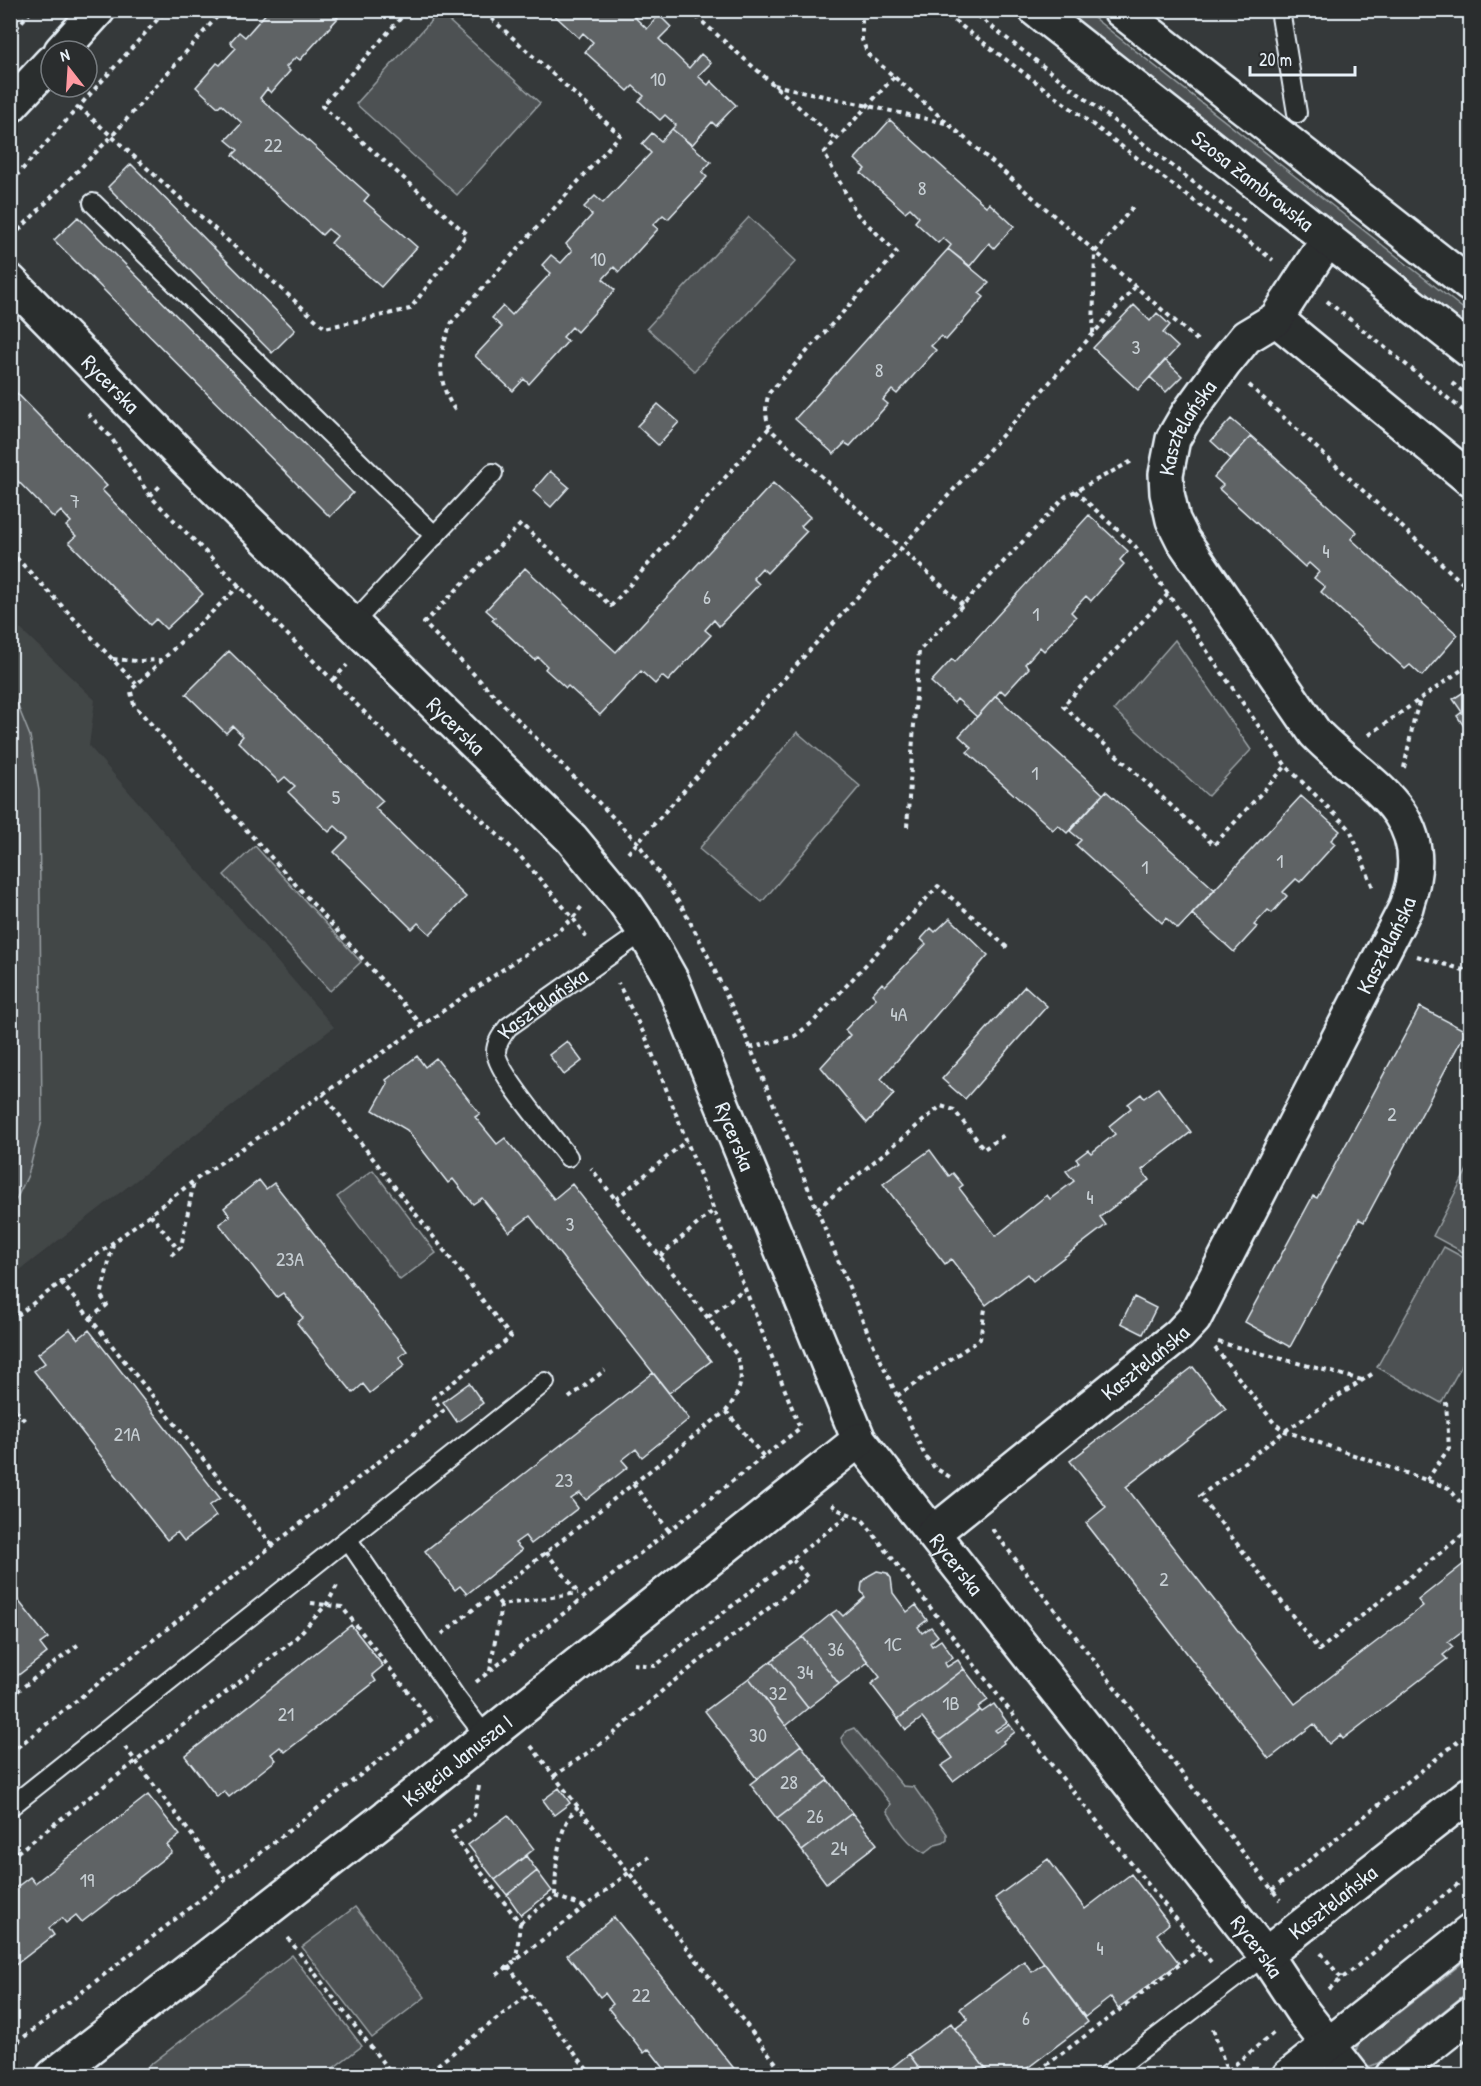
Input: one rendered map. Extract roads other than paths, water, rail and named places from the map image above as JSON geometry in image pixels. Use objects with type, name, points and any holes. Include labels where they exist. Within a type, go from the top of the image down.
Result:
[{"type":"street","points":[[72,39],[98,10]]},
{"type":"street","name":"Szosa Zambrowska","points":[[1036,10],[1470,351]]},
{"type":"street","points":[[1120,10],[1470,285]]},
{"type":"street","points":[[10,106],[39,75]]},
{"type":"street","name":"Kasztelańska","points":[[933,1533],[1179,1335],[1194,1319],[1406,907],[1415,861],[1407,825],[1398,809],[1387,796],[1343,760],[1315,733],[1183,540],[1173,520],[1167,493],[1166,474],[1173,439],[1187,414],[1249,335],[1276,319],[1328,239]]},
{"type":"street","name":"Rycerska","points":[[10,281],[153,427],[572,839],[605,877],[644,932],[672,981],[859,1440],[1265,1955],[1302,2011],[1353,2076]]},
{"type":"street","points":[[1276,319],[1470,480]]},
{"type":"street","name":"Księcia Janusza I","points":[[53,2076],[486,1737],[859,1440]]},
{"type":"street","name":"Kasztelańska","points":[[1265,1955],[1470,1794]]},
{"type":"street","points":[[1288,2076],[1470,1932]]},
{"type":"street","points":[[1392,2076],[1470,2014]]},
{"type":"lane","points":[[1280,10],[1297,113]]},
{"type":"lane","points":[[93,202],[435,536]]},
{"type":"lane","points":[[353,623],[493,473]]},
{"type":"lane","name":"Kasztelańska","points":[[568,1157],[507,1077],[498,1061],[496,1050],[500,1038],[508,1027],[644,932]]},
{"type":"lane","points":[[10,1807],[545,1382]]},
{"type":"lane","points":[[348,1540],[457,1699],[486,1737]]},
{"type":"lane","name":"Kasztelańska","points":[[1106,2076],[1265,1955]]}]
